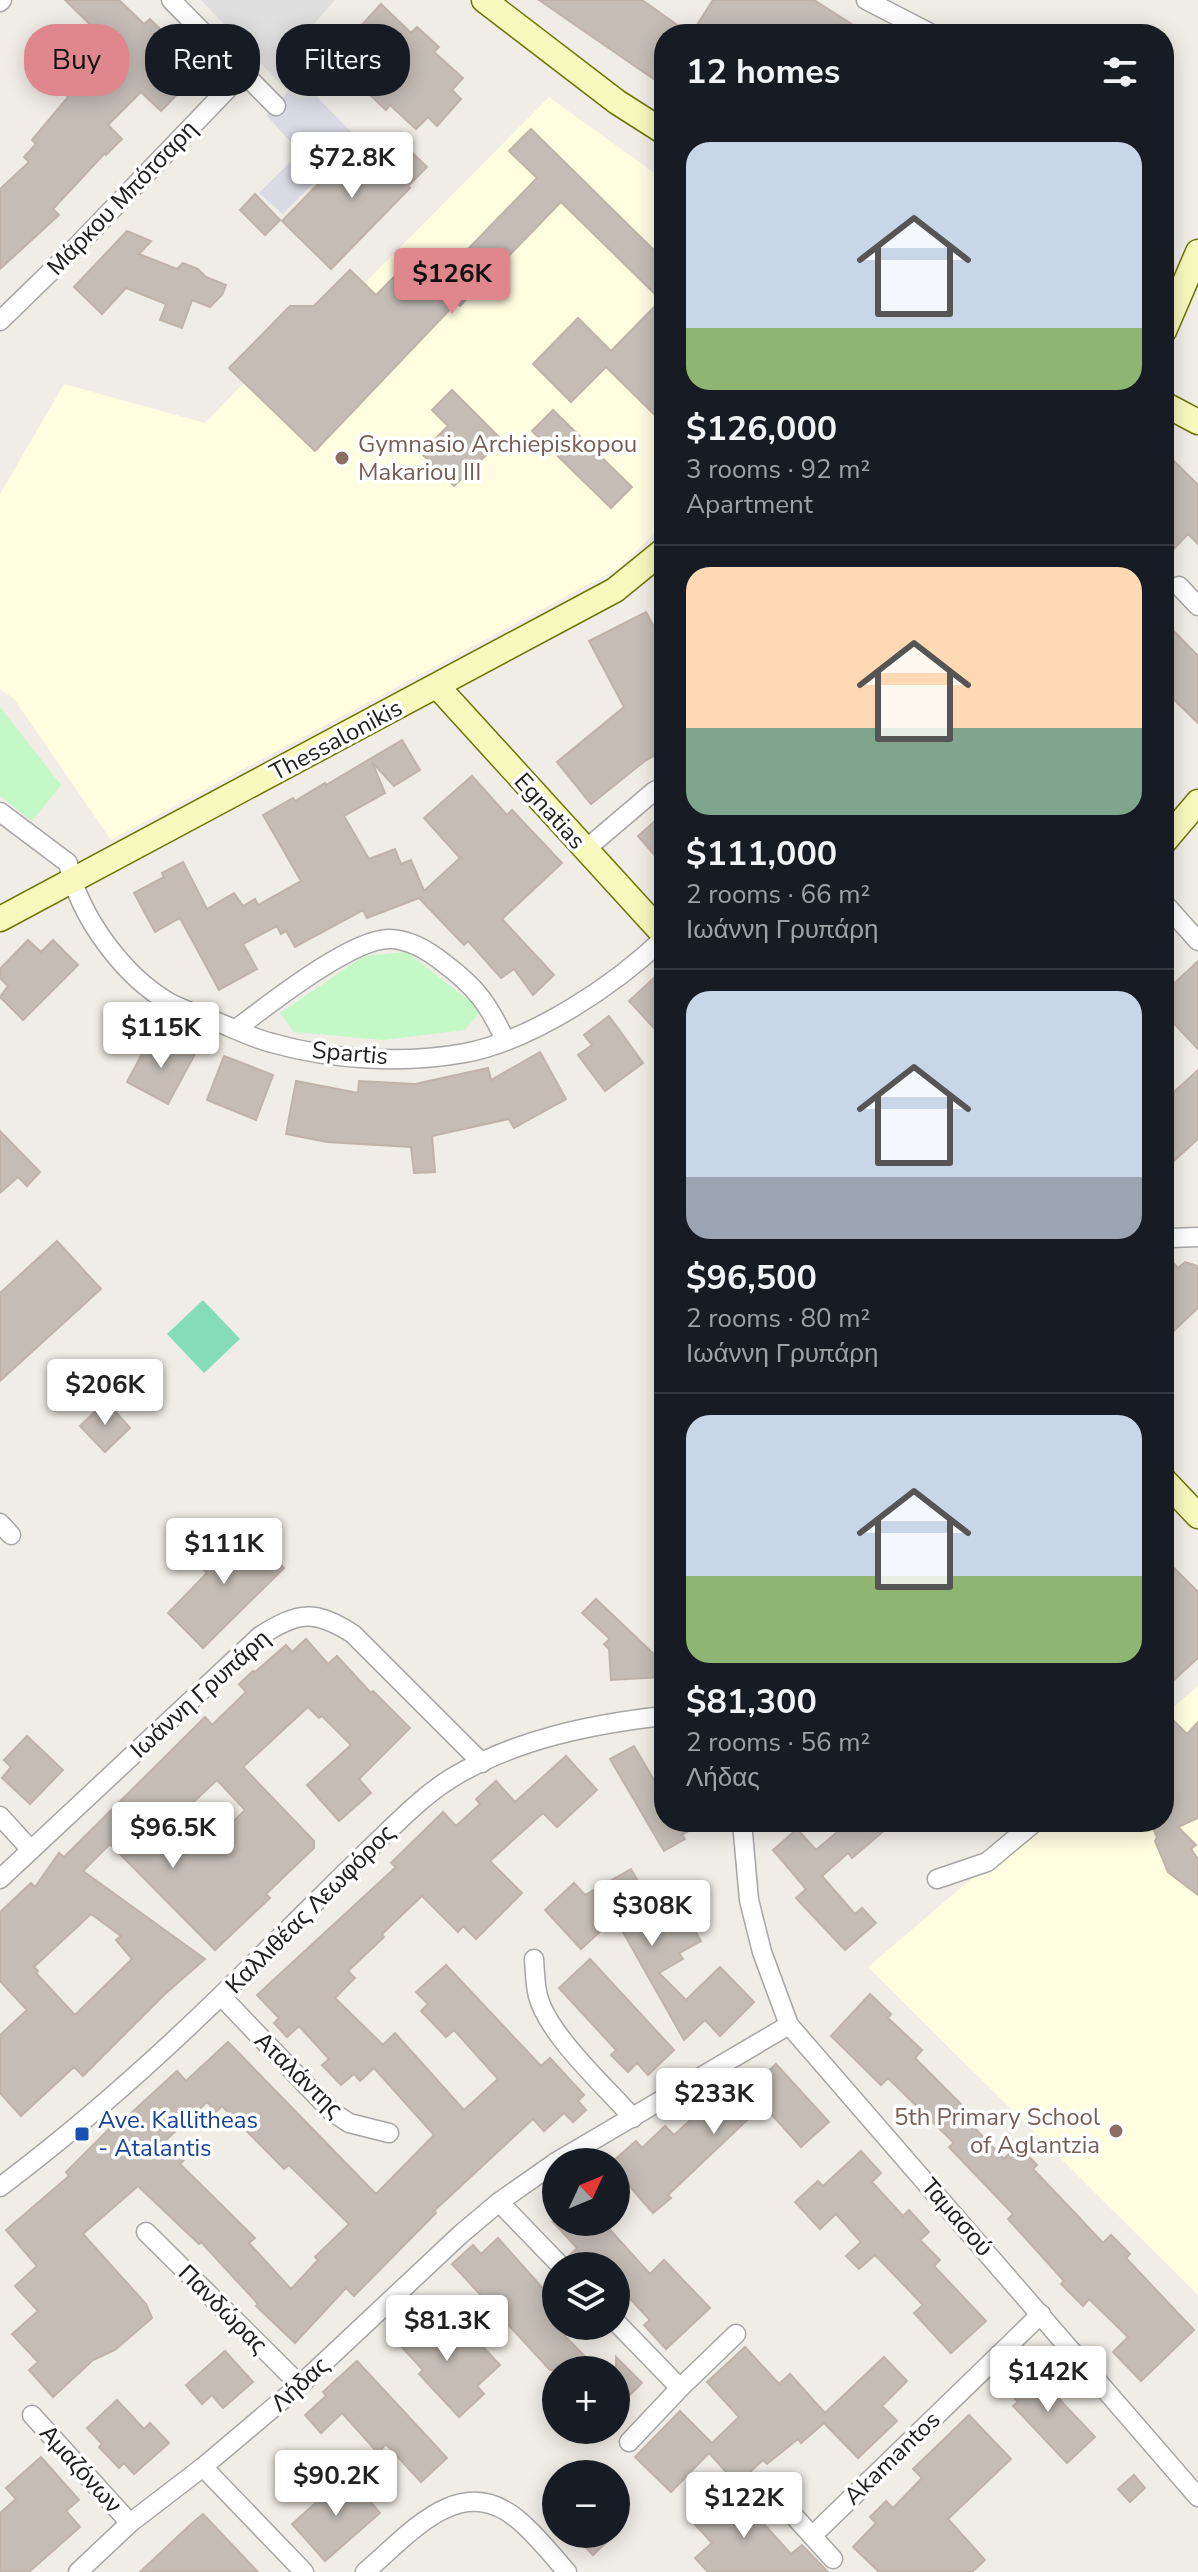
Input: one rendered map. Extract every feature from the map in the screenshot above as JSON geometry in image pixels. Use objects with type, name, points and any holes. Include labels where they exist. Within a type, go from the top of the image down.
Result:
[{"type":"main road","points":[[484,0],[617,102],[654,126]]},
{"type":"main road","points":[[1174,308],[1198,252]]},
{"type":"main road","points":[[1174,409],[1198,422]]},
{"type":"main road","name":"Thessalonikis","points":[[0,919],[615,590],[654,558]]},
{"type":"main road","name":"Egnatias","points":[[437,686],[654,926]]},
{"type":"main road","points":[[1174,830],[1198,802]]},
{"type":"main road","points":[[1174,1497],[1198,1516]]},
{"type":"street","points":[[171,0],[195,24]]},
{"type":"street","points":[[866,0],[913,24]]},
{"type":"street","points":[[260,90],[276,106]]},
{"type":"street","name":"Μάρκου Μπότσαρη","points":[[0,321],[221,96]]},
{"type":"street","points":[[1179,586],[1198,606]]},
{"type":"street","points":[[586,849],[654,791]]},
{"type":"street","name":"Spartis","points":[[0,812],[65,859],[72,881],[111,953],[137,978],[170,1003],[270,1043],[308,1051],[357,1057],[411,1058],[467,1052],[505,1040],[550,1020],[616,981],[654,946]]},
{"type":"street","points":[[1174,914],[1198,941]]},
{"type":"street","points":[[236,1029],[295,985],[353,950],[375,940],[390,939],[418,946],[458,973],[490,1007],[505,1040]]},
{"type":"street","points":[[1174,1238],[1198,1237]]},
{"type":"street","name":"Ιωάννη Γρυπάρη","points":[[0,1879],[260,1636],[283,1622],[307,1616],[330,1620],[353,1634],[482,1763]]},
{"type":"street","name":"Καλλιθέας Λεωφόρος","points":[[0,2187],[118,2092],[221,1996],[358,1859],[450,1779],[482,1763],[568,1731],[654,1718]]},
{"type":"street","points":[[0,1816],[31,1850]]},
{"type":"street","name":"Ταμασού","points":[[743,1832],[752,1913],[762,1952],[789,2025],[1198,2497]]},
{"type":"street","points":[[937,1879],[987,1862],[1023,1832]]},
{"type":"street","points":[[534,1959],[538,1995],[544,2012],[563,2040],[633,2118]]},
{"type":"street","name":"Αταλάντης","points":[[221,1996],[331,2111],[361,2127],[389,2133]]},
{"type":"street","name":"Λήδας","points":[[580,2148],[789,2025]]},
{"type":"street","name":"Λήδας","points":[[78,2572],[130,2523],[203,2467],[300,2385],[461,2234],[542,2172]]},
{"type":"street","points":[[499,2202],[547,2252]]},
{"type":"street","name":"Πανδώρας","points":[[146,2232],[300,2385]]},
{"type":"street","name":"Akamantos","points":[[812,2536],[1041,2314]]},
{"type":"street","points":[[630,2441],[736,2334]]},
{"type":"street","points":[[630,2336],[680,2388]]},
{"type":"street","name":"Αμαζόνων","points":[[32,2415],[130,2523]]},
{"type":"street","points":[[203,2467],[304,2572]]},
{"type":"street","points":[[365,2572],[438,2512],[461,2501],[482,2500],[498,2505],[518,2519],[567,2572]]},
{"type":"street","points":[[785,2506],[833,2559]]},
{"type":"shaded area","points":[[201,0],[335,0],[314,24],[276,24],[276,79],[260,62],[260,24],[224,24]]},
{"type":"shaded area","points":[[284,96],[318,98],[357,138],[283,214],[259,193],[300,152],[267,116]]},
{"type":"shaded area","name":"Gymnasio Archiepiskopou Makariou III","points":[[549,97],[654,173],[654,534],[619,568],[111,840],[14,699],[0,689],[0,494],[64,384],[205,423],[315,309],[344,304]]},
{"type":"shaded area","name":"5th Primary School of Aglantzia","points":[[1198,1686],[1198,2295],[868,1967],[1026,1832],[1174,1832],[1174,1706]]},
{"type":"green space","points":[[0,707],[61,785],[32,821],[0,796]]},
{"type":"green space","points":[[407,952],[481,1010],[465,1030],[383,1040],[294,1032],[280,1013],[364,956]]},
{"type":"green space","points":[[203,1300],[240,1339],[204,1373],[167,1334]]},
{"type":"building","points":[[65,0],[119,0],[144,24],[150,19],[155,24],[145,24],[145,96],[141,92],[108,125],[122,139],[53,209],[59,215],[0,269],[0,189],[29,162],[24,157],[36,144],[32,140],[67,96],[129,96],[129,24],[90,24]]},
{"type":"building","points":[[539,0],[642,0],[676,24],[654,24],[654,79]]},
{"type":"building","points":[[713,0],[814,0],[851,24],[697,24]]},
{"type":"building","points":[[381,4],[402,24],[363,24]]},
{"type":"building","points":[[417,27],[439,47],[434,52],[463,78],[452,90],[461,99],[437,126],[428,117],[416,129],[390,105],[386,110],[371,96],[410,96],[410,32]]},
{"type":"building","points":[[145,96],[176,96],[161,111]]},
{"type":"building","points":[[531,129],[654,250],[654,293],[561,202],[460,306],[456,303],[315,451],[229,368],[290,306],[314,306],[350,270],[376,295],[407,264],[431,287],[537,178],[509,151]]},
{"type":"building","points":[[361,140],[384,163],[403,144],[427,167],[331,269],[282,221]]},
{"type":"building","points":[[255,194],[280,220],[265,235],[240,210]]},
{"type":"building","points":[[127,231],[151,241],[139,254],[177,269],[183,263],[198,269],[206,277],[226,285],[222,295],[210,307],[192,300],[182,328],[160,320],[166,304],[126,288],[102,314],[74,287]]},
{"type":"building","points":[[654,307],[654,414],[606,367],[571,402],[533,364],[578,318],[611,351]]},
{"type":"building","points":[[452,390],[502,440],[454,486],[421,453],[448,426],[432,410]]},
{"type":"building","points":[[553,410],[632,487],[611,508],[532,431]]},
{"type":"building","points":[[1174,461],[1198,485],[1198,544],[1188,534],[1174,549]]},
{"type":"building","points":[[646,612],[654,627],[654,756],[591,804],[557,762],[624,707],[589,641]]},
{"type":"building","points":[[1174,631],[1198,656],[1198,723],[1174,700]]},
{"type":"building","points":[[402,740],[420,770],[394,786],[372,762],[385,793],[344,816],[369,859],[395,849],[401,864],[411,860],[424,891],[460,858],[424,818],[472,776],[507,815],[512,810],[562,863],[502,919],[554,975],[533,995],[514,969],[501,978],[468,941],[464,945],[419,898],[367,918],[363,910],[295,947],[286,931],[281,934],[277,926],[243,944],[257,969],[219,990],[180,918],[155,932],[134,893],[164,877],[162,873],[183,862],[207,909],[234,893],[243,906],[255,899],[258,905],[301,881],[263,815],[293,798],[295,801],[326,785]]},
{"type":"building","points":[[654,822],[654,854],[638,836]]},
{"type":"building","points":[[28,940],[41,952],[53,940],[78,965],[23,1020],[0,997],[8,986],[0,978],[0,969]]},
{"type":"building","points":[[1198,961],[1198,1049],[1174,1024],[1174,984]]},
{"type":"building","points":[[654,978],[654,1028],[629,1001]]},
{"type":"building","points":[[609,1016],[643,1063],[605,1091],[578,1055],[592,1045],[584,1035]]},
{"type":"building","points":[[150,1039],[167,1048],[171,1041],[195,1054],[168,1104],[127,1082]]},
{"type":"building","points":[[540,1052],[566,1099],[514,1128],[509,1119],[432,1136],[435,1172],[414,1173],[411,1147],[327,1142],[286,1134],[296,1081],[358,1093],[359,1081],[415,1084],[488,1068],[491,1080]]},
{"type":"building","points":[[224,1056],[273,1075],[256,1120],[207,1100]]},
{"type":"building","points":[[1198,1070],[1198,1139],[1174,1161],[1174,1092]]},
{"type":"building","points":[[0,1131],[40,1172],[27,1186],[18,1177],[0,1193]]},
{"type":"building","points":[[57,1241],[101,1289],[0,1381],[0,1293]]},
{"type":"building","points":[[1185,1262],[1198,1266],[1198,1308],[1174,1331],[1174,1264],[1178,1268]]},
{"type":"building","points":[[106,1401],[130,1428],[105,1452],[80,1426]]},
{"type":"building","points":[[249,1534],[284,1568],[203,1648],[168,1613],[207,1573],[189,1556],[205,1540],[218,1552],[233,1537],[240,1544]]},
{"type":"building","points":[[1174,1568],[1198,1592],[1198,1658],[1174,1680]]},
{"type":"building","points":[[596,1599],[654,1654],[654,1677],[611,1680],[609,1649],[604,1644],[610,1639],[582,1613]]},
{"type":"building","points":[[306,1639],[328,1664],[337,1656],[371,1693],[373,1691],[410,1728],[359,1779],[371,1793],[339,1821],[307,1785],[351,1745],[322,1716],[319,1718],[308,1707],[243,1767],[314,1841],[314,1848],[266,1894],[270,1898],[215,1950],[110,1844],[83,1871],[205,1959],[165,1994],[83,2076],[74,2067],[21,2116],[0,2093],[0,2035],[27,2010],[0,1981],[0,1912],[31,1883],[35,1887],[59,1853],[64,1857],[205,1717],[212,1725],[246,1692],[239,1684],[253,1671],[286,1645],[292,1652]],"holes":[[[217,1780],[245,1810],[218,1837],[188,1807]],[[91,1914],[121,1936],[116,1940],[132,1959],[75,2015],[34,1967]]]},
{"type":"building","points":[[1174,1721],[1187,1734],[1198,1722],[1198,1818],[1178,1827],[1196,1845],[1191,1849],[1198,1859],[1198,1895],[1168,1872],[1155,1841],[1155,1832],[1174,1832]]},
{"type":"building","points":[[27,1736],[63,1770],[30,1804],[2,1778],[11,1767],[4,1760]]},
{"type":"building","points":[[634,1746],[654,1780],[654,1832],[687,1832],[682,1835],[685,1839],[664,1851],[610,1759]]},
{"type":"building","points":[[566,1756],[597,1790],[557,1827],[543,1813],[490,1861],[522,1893],[476,1939],[463,1926],[458,1932],[422,1896],[348,1971],[355,1978],[335,1998],[383,2045],[395,2033],[464,2110],[498,2079],[454,2030],[446,2037],[421,2011],[428,2004],[416,1992],[446,1965],[541,2066],[550,2058],[584,2095],[578,2101],[586,2110],[573,2122],[564,2113],[544,2131],[533,2119],[434,2211],[436,2213],[354,2296],[346,2288],[295,2343],[256,2306],[258,2304],[201,2242],[199,2244],[138,2186],[83,2234],[146,2304],[152,2318],[115,2350],[93,2360],[53,2397],[29,2370],[38,2362],[12,2334],[38,2311],[15,2286],[37,2266],[6,2230],[69,2176],[66,2172],[115,2123],[117,2126],[177,2071],[186,2081],[228,2042],[376,2194],[434,2135],[374,2068],[360,2081],[354,2074],[341,2085],[322,2065],[329,2059],[299,2026],[287,2037],[274,2023],[279,2018],[257,1995],[396,1867],[391,1863],[443,1812],[456,1826],[480,1804],[476,1799],[496,1781],[515,1802]],"holes":[[[207,2102],[216,2112],[222,2106],[284,2169],[289,2165],[349,2224],[315,2257],[318,2260],[291,2289],[249,2243],[255,2238],[180,2164],[184,2160],[166,2140]]]},
{"type":"building","points":[[794,1832],[800,1832],[816,1850],[837,1832],[882,1832],[852,1858],[848,1853],[822,1876],[855,1914],[862,1908],[876,1923],[845,1950],[796,1898],[806,1889],[773,1850]]},
{"type":"building","points":[[631,1869],[657,1915],[679,1903],[701,1941],[679,1953],[683,1959],[659,1973],[686,2000],[720,1967],[754,2002],[720,2036],[705,2020],[684,2040],[615,1918],[581,1949],[545,1910],[574,1883],[585,1895]]},
{"type":"building","points":[[590,1959],[674,2050],[648,2075],[637,2063],[628,2072],[611,2055],[616,2050],[559,1988]]},
{"type":"building","points":[[870,1994],[891,2014],[888,2018],[922,2050],[915,2058],[976,2119],[971,2124],[1004,2159],[1018,2145],[1037,2165],[1033,2169],[1103,2243],[1111,2235],[1130,2254],[1126,2258],[1194,2330],[1141,2381],[1113,2352],[1128,2337],[1089,2299],[1083,2306],[1061,2284],[1064,2281],[1008,2219],[1013,2214],[949,2147],[954,2143],[888,2078],[881,2085],[831,2036]]},
{"type":"building","points":[[776,2064],[829,2122],[801,2147],[763,2105],[653,2213],[630,2187],[628,2148],[636,2141],[642,2148],[665,2126],[674,2135],[724,2089],[736,2101]]},
{"type":"building","points":[[861,2151],[881,2173],[872,2182],[903,2216],[909,2210],[929,2232],[920,2240],[940,2260],[934,2266],[986,2321],[951,2353],[914,2313],[923,2305],[875,2255],[859,2269],[846,2256],[861,2242],[836,2214],[820,2229],[795,2202],[818,2181],[823,2186]]},
{"type":"building","points":[[566,2236],[616,2236],[650,2274],[664,2260],[710,2308],[666,2349],[644,2325],[650,2320],[630,2299],[630,2252],[573,2252],[577,2248]]},
{"type":"building","points":[[498,2238],[542,2287],[542,2340],[569,2340],[584,2356],[542,2356],[542,2361],[452,2264],[473,2245],[481,2254]]},
{"type":"building","points":[[409,2311],[444,2349],[466,2329],[500,2365],[477,2386],[484,2394],[459,2417],[419,2374],[423,2370],[387,2331]]},
{"type":"building","points":[[745,2347],[779,2384],[790,2374],[825,2413],[884,2357],[907,2381],[882,2406],[897,2421],[858,2458],[824,2423],[801,2443],[798,2439],[767,2464],[763,2460],[737,2484],[709,2453],[671,2492],[635,2457],[680,2411],[712,2443],[739,2417],[707,2382]]},
{"type":"building","points":[[225,2351],[253,2382],[223,2408],[212,2395],[202,2404],[186,2385]]},
{"type":"building","points":[[357,2361],[447,2458],[421,2482],[386,2444],[378,2453],[342,2413],[321,2433],[305,2415],[326,2396],[323,2392]]},
{"type":"building","points":[[1025,2363],[1095,2437],[1067,2463],[1013,2406],[1018,2402],[1002,2385]]},
{"type":"building","points":[[630,2371],[642,2383],[630,2395]]},
{"type":"building","points":[[117,2400],[144,2429],[150,2423],[169,2443],[134,2474],[124,2463],[119,2468],[99,2447],[102,2444],[87,2428]]},
{"type":"building","points":[[969,2415],[1011,2459],[948,2519],[985,2560],[972,2572],[879,2572],[853,2547],[876,2523],[870,2517],[886,2501],[893,2508],[922,2478],[913,2469]]},
{"type":"building","points":[[41,2457],[79,2500],[66,2511],[80,2527],[29,2572],[0,2572],[0,2513],[16,2499],[6,2488]]},
{"type":"building","points":[[347,2475],[380,2513],[325,2561],[292,2524]]},
{"type":"building","points":[[1134,2475],[1145,2488],[1130,2502],[1118,2489]]},
{"type":"building","points":[[727,2483],[791,2554],[802,2545],[828,2572],[708,2572],[695,2558],[712,2543],[689,2518]]},
{"type":"building","points":[[203,2514],[258,2572],[140,2572],[191,2524]]},
{"type":"building","points":[[586,2548],[600,2548],[593,2555]]},
{"type":"place","name":"Gymnasio Archiepiskopou Makariou III","points":[[342,458]]},
{"type":"place","name":"5th Primary School of Aglantzia","points":[[1116,2131]]},
{"type":"place","name":"Ave. Kallitheas - Atalantis","points":[[82,2134]]}]
